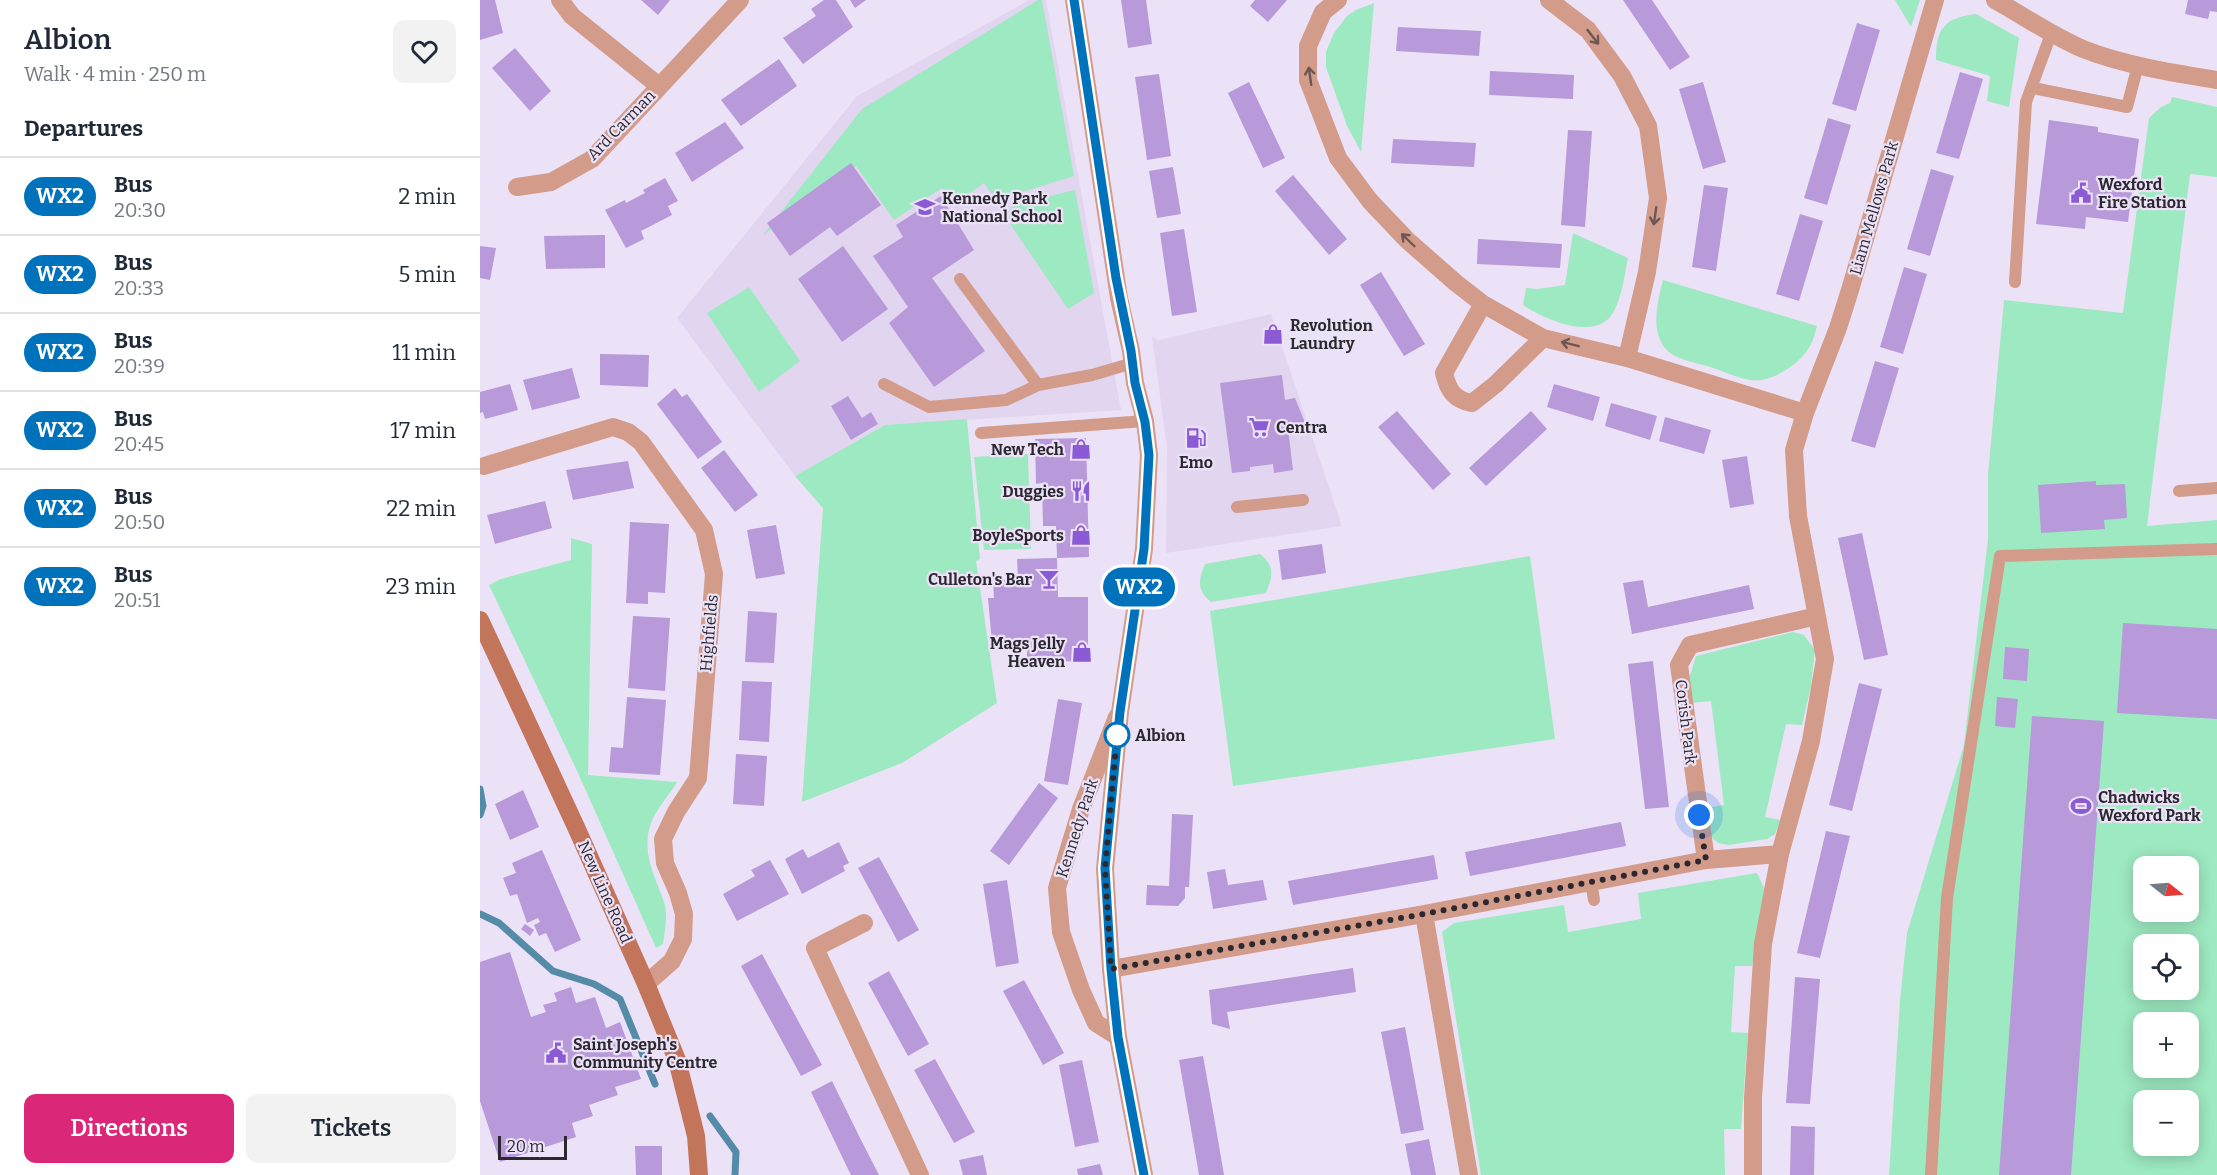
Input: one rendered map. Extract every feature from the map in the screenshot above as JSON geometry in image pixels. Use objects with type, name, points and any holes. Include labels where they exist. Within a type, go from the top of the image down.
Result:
[{"type":"main road","name":"New Line Road","points":[[480,620],[646,984],[680,1071],[696,1136],[699,1175]]},
{"type":"street","name":"Ard Carman","points":[[560,0],[572,15],[659,86]]},
{"type":"street","name":"Ard Carman","points":[[517,187],[551,182],[592,159],[740,0]]},
{"type":"street","points":[[1074,0],[1119,298],[1145,422],[1149,455],[1144,549],[1120,712],[1105,868],[1118,1037],[1144,1175]]},
{"type":"street","points":[[1338,0],[1323,12],[1308,46],[1308,80],[1338,158],[1370,201],[1407,240],[1483,304],[1543,338],[1627,358],[1805,413]]},
{"type":"street","points":[[1549,0],[1588,30],[1622,76],[1648,126],[1658,198],[1647,272],[1627,358]]},
{"type":"street","name":"Liam Mellows Park","points":[[1817,616],[1798,516],[1794,450],[1805,413],[1840,319],[1935,0]]},
{"type":"street","points":[[2000,1],[2051,34],[2085,50],[2138,65],[2217,80]]},
{"type":"street","points":[[1483,304],[1444,373],[1453,395],[1462,401],[1472,403],[1496,384],[1543,338]]},
{"type":"street","name":"Highfields","points":[[484,466],[613,427],[628,432],[641,442],[704,530],[714,574],[698,778],[676,812],[663,839],[665,862],[684,914],[683,939],[672,962],[646,984]]},
{"type":"street","points":[[1753,1175],[1753,1098],[1758,997],[1764,944],[1797,774],[1811,741],[1825,659],[1817,616]]},
{"type":"street","name":"Corish Park","points":[[1706,860],[1693,746],[1679,665],[1690,645],[1817,616]]},
{"type":"street","name":"Kennedy Park","points":[[1118,1037],[1096,1023],[1081,990],[1061,932],[1058,888],[1081,809],[1120,712]]},
{"type":"street","points":[[1111,969],[1424,914],[1706,860],[1780,854]]},
{"type":"street","points":[[1424,914],[1469,1175]]},
{"type":"street","points":[[864,923],[815,948],[920,1175]]},
{"type":"lane","points":[[2015,282],[2026,102],[2051,34]]},
{"type":"lane","points":[[2033,88],[2127,107],[2138,65]]},
{"type":"lane","points":[[960,279],[1038,386]]},
{"type":"lane","points":[[884,384],[929,407],[1006,400],[1038,386],[1092,375],[1133,363]]},
{"type":"lane","points":[[981,433],[1145,422]]},
{"type":"lane","points":[[2179,492],[2217,488]]},
{"type":"lane","points":[[1237,507],[1303,500]]},
{"type":"lane","points":[[1931,1175],[1947,898],[2000,556],[2217,549]]},
{"type":"lane","points":[[1591,882],[1594,900]]},
{"type":"shaded area","name":"Kennedy Park National School","points":[[1029,0],[1046,0],[1121,410],[885,425],[795,476],[677,318],[857,96]]},
{"type":"shaded area","points":[[1271,314],[1342,526],[1166,553],[1167,448],[1152,337],[1159,340]]},
{"type":"green space","points":[[1038,0],[1042,0],[1074,176],[1016,194],[1000,205],[984,183],[957,202],[942,188],[894,220],[856,166],[763,235],[862,109]]},
{"type":"green space","points":[[1895,0],[1920,0],[1911,27]]},
{"type":"green space","points":[[1374,3],[1361,152],[1347,126],[1326,67],[1326,52],[1334,33],[1347,16]]},
{"type":"green space","points":[[1976,14],[2019,38],[2009,107],[1987,101],[1990,76],[1936,60],[1938,39],[1944,26],[1957,18]]},
{"type":"green space","name":"Chadwicks Wexford Park","points":[[2172,97],[2217,107],[2217,177],[2190,174],[2147,526],[2217,520],[2217,1175],[1889,1175],[1900,1001],[1907,933],[1964,745],[1988,539],[1988,475],[2004,300],[2123,313],[2149,118],[2161,107],[2170,103]]},
{"type":"green space","points":[[1075,190],[1094,293],[1068,309],[1004,215],[1015,204]]},
{"type":"green space","points":[[1573,233],[1628,258],[1622,289],[1614,311],[1602,324],[1591,327],[1579,327],[1554,321],[1523,305],[1526,288],[1537,289],[1565,285]]},
{"type":"green space","points":[[1663,280],[1817,326],[1813,340],[1807,351],[1794,365],[1777,375],[1759,380],[1740,378],[1679,357],[1669,352],[1660,341],[1656,324]]},
{"type":"green space","points":[[749,287],[800,361],[759,392],[707,313]]},
{"type":"green space","points":[[967,419],[980,559],[976,561],[997,703],[902,763],[802,802],[823,508],[795,476],[885,425]]},
{"type":"green space","points":[[1028,454],[1031,549],[984,550],[974,457]]},
{"type":"green space","points":[[571,538],[592,544],[588,775],[677,782],[657,811],[649,830],[649,858],[666,912],[663,944],[656,948],[578,773],[489,585],[501,579],[571,560]]},
{"type":"green space","points":[[1260,554],[1265,558],[1271,572],[1266,593],[1211,602],[1206,598],[1200,585],[1205,564]]},
{"type":"green space","points":[[1530,556],[1555,739],[1233,786],[1210,611]]},
{"type":"green space","points":[[1793,632],[1804,635],[1815,650],[1811,686],[1802,725],[1786,724],[1765,817],[1781,820],[1775,834],[1767,839],[1729,845],[1718,843],[1710,836],[1705,808],[1724,805],[1711,701],[1692,703],[1689,679],[1696,656]]},
{"type":"green space","points":[[1757,873],[1765,890],[1752,966],[1735,966],[1731,1032],[1748,1033],[1741,1129],[1724,1129],[1725,1175],[1481,1175],[1442,932],[1454,923],[1564,905],[1568,932],[1641,919],[1638,893]]},
{"type":"building","points":[[480,0],[495,0],[503,33],[480,40]]},
{"type":"building","points":[[641,0],[670,0],[658,15]]},
{"type":"building","points":[[824,0],[836,0],[853,27],[803,64],[783,38],[816,16],[811,9]]},
{"type":"building","points":[[850,0],[866,0],[855,8]]},
{"type":"building","points":[[1121,0],[1146,0],[1152,44],[1128,48]]},
{"type":"building","points":[[1255,0],[1287,0],[1268,22],[1250,6]]},
{"type":"building","points":[[1623,0],[1652,0],[1690,57],[1670,70]]},
{"type":"building","points":[[2188,0],[2217,0],[2217,12],[2210,11],[2208,19],[2185,14]]},
{"type":"building","points":[[1857,23],[1880,30],[1856,111],[1832,104]]},
{"type":"building","points":[[1398,27],[1481,31],[1479,56],[1396,51]]},
{"type":"building","points":[[515,48],[551,91],[530,111],[492,68]]},
{"type":"building","points":[[779,59],[797,86],[741,126],[721,100]]},
{"type":"building","points":[[1490,71],[1574,75],[1573,99],[1489,95]]},
{"type":"building","points":[[1960,72],[1983,79],[1959,159],[1936,153]]},
{"type":"building","points":[[1159,74],[1171,156],[1147,160],[1135,77]]},
{"type":"building","points":[[1249,82],[1285,158],[1263,168],[1228,93]]},
{"type":"building","points":[[1703,82],[1726,162],[1703,169],[1679,89]]},
{"type":"building","points":[[1828,118],[1851,125],[1827,205],[1804,198]]},
{"type":"building","points":[[2049,120],[2098,127],[2098,132],[2139,139],[2128,222],[2086,217],[2085,229],[2036,224]]},
{"type":"building","points":[[725,122],[744,148],[692,182],[675,153]]},
{"type":"building","points":[[1568,130],[1592,131],[1585,227],[1561,225]]},
{"type":"building","points":[[1393,139],[1476,143],[1474,167],[1391,163]]},
{"type":"building","points":[[851,163],[881,205],[837,236],[830,227],[790,256],[767,223]]},
{"type":"building","points":[[1173,167],[1181,214],[1157,218],[1149,171]]},
{"type":"building","points":[[1931,169],[1954,176],[1930,256],[1907,249]]},
{"type":"building","points":[[1293,175],[1347,239],[1329,255],[1275,191]]},
{"type":"building","points":[[665,178],[678,201],[668,206],[672,215],[641,231],[644,239],[626,248],[605,210],[645,193],[643,190]]},
{"type":"building","points":[[1704,185],[1728,188],[1716,271],[1692,267]]},
{"type":"building","points":[[941,196],[974,250],[932,278],[985,351],[934,387],[889,323],[908,307],[873,256],[903,237],[896,225]]},
{"type":"building","points":[[1800,214],[1823,221],[1799,301],[1776,294]]},
{"type":"building","points":[[1184,229],[1197,312],[1172,316],[1160,233]]},
{"type":"building","points":[[605,235],[605,268],[546,269],[544,236]]},
{"type":"building","points":[[1478,239],[1562,244],[1560,268],[1477,264]]},
{"type":"building","points":[[480,246],[496,248],[490,280],[480,278]]},
{"type":"building","points":[[843,246],[888,309],[842,342],[798,279]]},
{"type":"building","points":[[1904,267],[1927,274],[1903,354],[1880,347]]},
{"type":"building","points":[[1381,272],[1425,344],[1404,356],[1360,285]]},
{"type":"building","points":[[600,354],[649,355],[648,387],[600,385]]},
{"type":"building","points":[[1875,361],[1899,368],[1875,448],[1851,441]]},
{"type":"building","points":[[572,368],[580,398],[532,410],[523,380]]},
{"type":"building","points":[[1282,375],[1285,400],[1295,398],[1306,425],[1288,428],[1293,470],[1274,473],[1273,464],[1250,467],[1250,471],[1232,473],[1220,383]]},
{"type":"building","points":[[510,384],[518,410],[485,419],[483,412],[480,413],[480,392]]},
{"type":"building","points":[[1554,384],[1600,397],[1593,421],[1547,407]]},
{"type":"building","points":[[675,388],[682,397],[687,394],[722,442],[698,459],[657,404]]},
{"type":"building","points":[[848,396],[862,418],[871,412],[878,424],[851,440],[831,406]]},
{"type":"building","points":[[1611,403],[1657,416],[1650,440],[1605,426]]},
{"type":"building","points":[[1397,411],[1451,474],[1433,490],[1378,427]]},
{"type":"building","points":[[1531,411],[1547,429],[1486,486],[1469,468]]},
{"type":"building","points":[[1665,417],[1711,430],[1704,454],[1659,441]]},
{"type":"building","points":[[1086,438],[1089,557],[1057,558],[1056,526],[1043,526],[1042,483],[1036,484],[1035,439]]},
{"type":"building","points":[[724,450],[758,495],[735,512],[701,468]]},
{"type":"building","points":[[1747,456],[1754,504],[1730,508],[1722,460]]},
{"type":"building","points":[[628,461],[634,488],[573,500],[566,470]]},
{"type":"building","points":[[2096,481],[2096,485],[2125,484],[2127,518],[2104,520],[2105,529],[2041,533],[2038,485]]},
{"type":"building","points":[[545,501],[552,528],[495,544],[487,515]]},
{"type":"building","points":[[630,522],[669,524],[665,593],[648,592],[648,604],[626,603]]},
{"type":"building","points":[[776,525],[785,574],[756,579],[747,530]]},
{"type":"building","points":[[1862,533],[1888,655],[1864,660],[1838,538]]},
{"type":"building","points":[[1322,544],[1326,573],[1282,580],[1278,550]]},
{"type":"building","points":[[1057,558],[1058,597],[1088,597],[1088,661],[1027,662],[1027,642],[992,643],[988,598],[994,598],[993,580],[1018,579],[1017,559]]},
{"type":"building","points":[[1643,580],[1648,607],[1749,585],[1754,609],[1632,634],[1623,583]]},
{"type":"building","points":[[748,611],[777,613],[774,663],[745,662]]},
{"type":"building","points":[[633,616],[670,618],[665,691],[628,688]]},
{"type":"building","points":[[2123,623],[2217,629],[2217,719],[2117,713]]},
{"type":"building","points":[[2005,647],[2029,649],[2027,681],[2003,679]]},
{"type":"building","points":[[1653,661],[1669,807],[1645,809],[1628,664]]},
{"type":"building","points":[[742,681],[772,682],[769,742],[739,740]]},
{"type":"building","points":[[1859,683],[1882,689],[1852,811],[1829,805]]},
{"type":"building","points":[[627,697],[666,700],[660,775],[609,772],[611,747],[623,748]]},
{"type":"building","points":[[1997,697],[2018,699],[2015,728],[1995,726]]},
{"type":"building","points":[[1058,699],[1082,703],[1068,785],[1044,781]]},
{"type":"building","points":[[2032,716],[2104,721],[2071,1175],[1999,1175]]},
{"type":"building","points":[[736,754],[767,756],[764,806],[733,804]]},
{"type":"building","points":[[1039,783],[1058,798],[1009,865],[990,851]]},
{"type":"building","points":[[523,790],[539,827],[510,840],[495,804]]},
{"type":"building","points":[[1172,814],[1193,815],[1189,887],[1185,887],[1185,898],[1178,906],[1146,905],[1147,885],[1169,886]]},
{"type":"building","points":[[1621,822],[1626,846],[1470,876],[1465,852]]},
{"type":"building","points":[[1826,831],[1850,836],[1820,958],[1797,953]]},
{"type":"building","points":[[839,842],[849,863],[843,866],[845,871],[802,894],[785,859],[803,849],[808,858]]},
{"type":"building","points":[[542,850],[581,940],[555,952],[546,933],[539,936],[534,925],[540,922],[538,918],[527,923],[517,894],[510,896],[503,878],[516,873],[512,863]]},
{"type":"building","points":[[1434,855],[1438,879],[1293,905],[1288,881]]},
{"type":"building","points":[[879,857],[919,930],[898,942],[858,868]]},
{"type":"building","points":[[770,860],[789,894],[737,921],[723,894],[755,876],[751,870]]},
{"type":"building","points":[[1225,869],[1228,885],[1263,880],[1267,900],[1213,909],[1207,872]]},
{"type":"building","points":[[1007,880],[1019,963],[996,967],[983,884]]},
{"type":"building","points":[[525,924],[534,930],[530,936],[521,929]]},
{"type":"building","name":"Saint Joseph's Community Centre","points":[[510,952],[531,1017],[546,1012],[543,1005],[557,1001],[554,993],[571,987],[576,1003],[595,997],[606,1028],[620,1022],[641,1079],[615,1087],[618,1095],[589,1105],[593,1116],[572,1123],[576,1137],[500,1162],[480,1101],[480,962]]},
{"type":"building","points":[[762,954],[822,1065],[801,1076],[741,966]]},
{"type":"building","points":[[1353,968],[1356,992],[1227,1012],[1230,1029],[1212,1024],[1209,990]]},
{"type":"building","points":[[889,971],[929,1044],[908,1056],[868,983]]},
{"type":"building","points":[[1795,977],[1820,979],[1810,1104],[1786,1103]]},
{"type":"building","points":[[1024,980],[1064,1053],[1043,1065],[1003,991]]},
{"type":"building","points":[[1405,1027],[1424,1130],[1401,1134],[1381,1032]]},
{"type":"building","points":[[1203,1056],[1224,1175],[1199,1175],[1179,1060]]},
{"type":"building","points":[[935,1059],[975,1132],[954,1143],[914,1070]]},
{"type":"building","points":[[1082,1060],[1099,1142],[1075,1147],[1059,1065]]},
{"type":"building","points":[[832,1081],[879,1175],[851,1175],[847,1167],[811,1092]]},
{"type":"building","points":[[1791,1126],[1815,1127],[1814,1175],[1790,1175]]},
{"type":"building","points":[[1429,1139],[1436,1175],[1411,1175],[1405,1144]]},
{"type":"building","points":[[635,1146],[662,1146],[662,1175],[636,1175]]},
{"type":"building","points":[[983,1155],[987,1175],[963,1175],[959,1160]]},
{"type":"building","points":[[1100,1164],[1103,1175],[1078,1175],[1077,1169]]},
{"type":"waterway","points":[[480,789],[483,806],[480,815]]},
{"type":"waterway","points":[[480,914],[499,923],[553,971],[594,984],[620,999],[655,1084]]},
{"type":"waterway","points":[[710,1116],[736,1152],[735,1175]]},
{"type":"bus line","name":"WX2","points":[[1074,0],[1119,298],[1145,422],[1149,455],[1144,549],[1120,712],[1105,868],[1118,1037],[1144,1175]]},
{"type":"place","name":"Wexford Fire Station","points":[[2081,193]]},
{"type":"place","name":"Kennedy Park National School","points":[[925,207]]},
{"type":"place","name":"Revolution Laundry","points":[[1273,334]]},
{"type":"place","name":"Centra","points":[[1259,427]]},
{"type":"place","name":"Emo","points":[[1196,438]]},
{"type":"place","name":"New Tech","points":[[1081,449]]},
{"type":"place","name":"Duggies","points":[[1081,491]]},
{"type":"place","name":"BoyleSports","points":[[1081,535]]},
{"type":"place","name":"Culleton's Bar","points":[[1049,579]]},
{"type":"place","name":"Mags Jelly Heaven","points":[[1082,652]]},
{"type":"place","name":"Albion","points":[[1117,735]]},
{"type":"place","name":"Chadwicks Wexford Park","points":[[2081,806]]},
{"type":"place","name":"Saint Joseph's Community Centre","points":[[556,1053]]},
{"type":"route","points":[[1117,735],[1105,868],[1111,969],[1424,914],[1706,860],[1699,815]]}]
